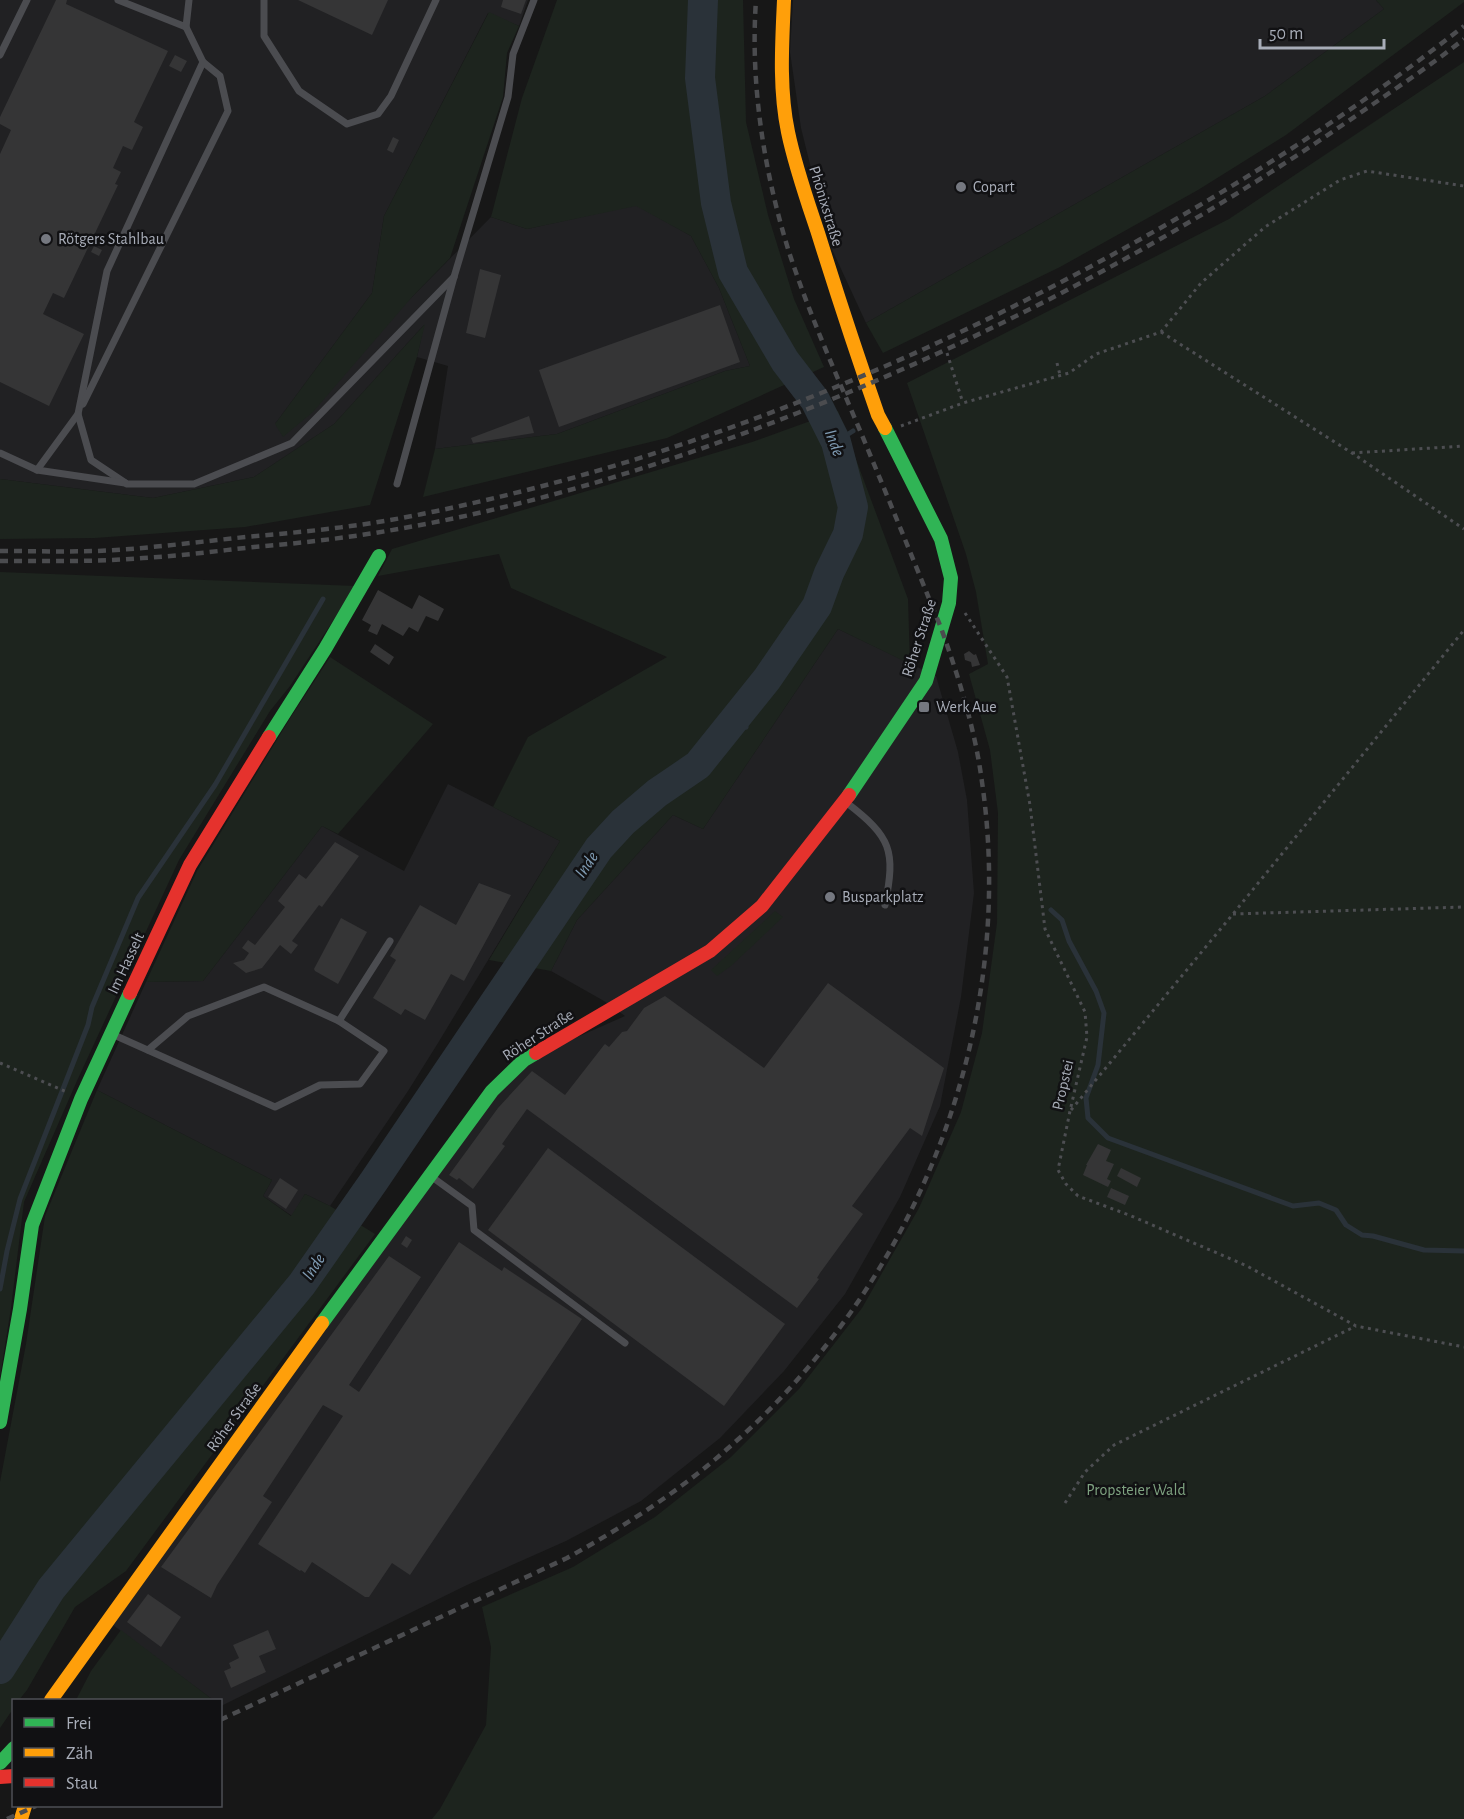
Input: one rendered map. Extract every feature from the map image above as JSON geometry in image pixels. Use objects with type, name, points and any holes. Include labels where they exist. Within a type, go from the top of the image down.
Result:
[{"type":"main road","name":"Phönixstraße","points":[[784,0],[783,93],[788,131],[844,318],[878,415]]},
{"type":"main road","name":"Röher Straße","points":[[52,1699],[109,1617],[492,1091],[524,1060],[555,1040],[710,951],[762,906],[845,801],[926,681],[949,603],[951,578],[941,540],[878,415]]},
{"type":"main road","name":"Im Hasselt","points":[[0,1422],[32,1225],[81,1099],[190,865],[325,649],[379,556]]},
{"type":"main road","points":[[0,1763],[12,1750]]},
{"type":"lane","points":[[0,55],[27,0]]},
{"type":"lane","points":[[118,0],[186,27]]},
{"type":"lane","points":[[37,470],[78,414],[228,111],[220,76],[203,62],[186,27],[189,0]]},
{"type":"lane","points":[[264,0],[264,36],[299,91],[347,124],[378,114],[391,96],[436,0]]},
{"type":"lane","points":[[397,484],[454,277],[508,97],[513,54],[534,0]]},
{"type":"lane","points":[[127,483],[91,460],[78,414],[107,271],[203,62]]},
{"type":"lane","points":[[0,453],[37,470],[127,483],[194,484],[292,443],[454,277]]},
{"type":"lane","points":[[845,801],[877,829],[888,846],[891,861],[885,905]]},
{"type":"lane","points":[[339,1021],[390,941]]},
{"type":"lane","points":[[112,1034],[147,1050],[275,1107],[320,1085],[360,1084],[384,1051],[339,1021],[264,987],[188,1016],[147,1050]]},
{"type":"lane","points":[[430,1176],[472,1206],[474,1230],[625,1343]]},
{"type":"path","points":[[886,434],[900,426],[963,403],[1070,373],[1096,354],[1161,332],[1201,283],[1264,227],[1340,180],[1367,171],[1464,186]]},
{"type":"path","points":[[1161,332],[1352,453],[1464,529]]},
{"type":"path","points":[[948,353],[963,403]]},
{"type":"path","points":[[1057,363],[1060,375]]},
{"type":"path","points":[[1352,453],[1464,446]]},
{"type":"path","name":"Propstei","points":[[958,618],[962,609],[1007,677],[1030,805],[1045,929],[1085,1012],[1087,1037],[1058,1170],[1066,1184],[1077,1196],[1128,1215],[1247,1266],[1356,1326],[1464,1347]]},
{"type":"path","points":[[1070,1111],[1464,630]]},
{"type":"path","points":[[1233,914],[1464,907]]},
{"type":"path","points":[[0,1063],[67,1092]]},
{"type":"path","points":[[1065,1503],[1085,1472],[1114,1445],[1356,1326]]},
{"type":"shaded area","points":[[0,0],[528,0],[519,26],[488,13],[384,216],[372,293],[275,424],[412,297],[491,217],[527,229],[636,205],[691,236],[719,288],[750,366],[725,371],[557,434],[435,449],[448,366],[417,357],[424,325],[334,424],[254,477],[153,498],[0,479]]},
{"type":"shaded area","name":"Copart","points":[[793,0],[1376,0],[1384,9],[1265,96],[866,323],[830,245],[801,128],[790,52]]},
{"type":"shaded area","points":[[838,629],[936,676],[958,752],[967,800],[974,893],[961,997],[940,1106],[900,1197],[845,1294],[784,1371],[720,1438],[641,1501],[566,1541],[467,1585],[222,1706],[222,1699],[212,1699],[113,1625],[496,1093],[527,1065],[564,1043],[625,1016],[604,1001],[551,971],[577,920],[673,815],[703,829]]},
{"type":"shaded area","points":[[448,784],[560,841],[408,1091],[330,1206],[305,1194],[292,1216],[263,1196],[272,1180],[97,1090],[146,982],[203,981],[322,826],[404,871]]},
{"type":"green space","points":[[557,0],[743,0],[746,122],[768,215],[794,299],[824,367],[667,438],[423,497],[435,449],[557,434],[725,371],[750,366],[719,288],[691,236],[636,206],[527,229],[491,217],[522,98]]},
{"type":"green space","points":[[1376,0],[1464,0],[1464,2],[1286,135],[1198,190],[1060,267],[883,353],[866,323],[1265,96],[1384,9]]},
{"type":"green space","points":[[489,12],[519,26],[507,53],[503,97],[450,258],[412,297],[313,412],[283,437],[275,424],[372,293],[384,216]]},
{"type":"green space","name":"Propsteier Wald","points":[[1464,62],[1464,1819],[432,1819],[440,1809],[486,1725],[491,1647],[482,1607],[573,1567],[655,1517],[731,1457],[799,1389],[862,1308],[919,1208],[961,1112],[982,1033],[997,923],[998,813],[990,750],[969,674],[988,664],[976,592],[966,554],[907,383],[1229,219]]},
{"type":"green space","points":[[425,324],[417,357],[370,505],[245,527],[95,538],[0,539],[0,479],[153,498],[254,477],[334,424]]},
{"type":"green space","points":[[838,411],[908,599],[910,664],[838,629],[703,829],[673,815],[577,920],[551,971],[489,960],[560,841],[493,807],[528,737],[667,657],[511,588],[499,554],[378,576],[392,549],[752,442]]},
{"type":"green space","points":[[0,572],[356,586],[290,686],[270,711],[179,860],[76,1083],[24,1202],[0,1377]]},
{"type":"green space","points":[[330,657],[433,724],[338,834],[322,826],[203,981],[146,982],[197,871]]},
{"type":"green space","points":[[775,911],[783,917],[731,966],[717,976],[711,970]]},
{"type":"green space","points":[[97,1090],[272,1180],[263,1196],[291,1216],[305,1194],[330,1206],[375,1234],[126,1571],[75,1607],[27,1690],[20,1699],[12,1699],[12,1710],[0,1728],[0,1482],[26,1344],[45,1216]]},
{"type":"green space","points":[[121,1630],[212,1699],[77,1699],[91,1671]]},
{"type":"building","name":"Rötgers Stahlbau","points":[[56,0],[67,0],[66,4],[168,51],[134,122],[143,127],[132,150],[123,146],[113,168],[121,172],[115,184],[118,185],[64,298],[53,293],[43,314],[84,334],[49,406],[0,382],[0,154],[11,130],[0,124],[0,117]]},
{"type":"building","points":[[298,0],[388,0],[372,35]]},
{"type":"building","points":[[503,0],[526,0],[521,14],[501,7]]},
{"type":"building","points":[[175,55],[187,61],[181,72],[169,66]]},
{"type":"building","points":[[393,137],[399,140],[393,153],[387,150]]},
{"type":"building","points":[[94,246],[102,250],[99,256],[91,252]]},
{"type":"building","points":[[480,269],[501,275],[485,338],[466,333]]},
{"type":"building","points":[[720,305],[740,362],[559,427],[539,370]]},
{"type":"building","points":[[529,416],[534,433],[473,443],[471,438]]},
{"type":"building","points":[[378,590],[412,609],[419,595],[444,609],[438,621],[426,616],[418,632],[409,627],[403,636],[382,624],[377,635],[368,631],[371,625],[362,620]]},
{"type":"building","points":[[375,644],[394,657],[389,665],[370,652]]},
{"type":"building","points":[[969,651],[976,654],[980,665],[972,667],[971,662],[965,660],[964,654]]},
{"type":"building","points":[[335,842],[359,856],[322,907],[319,905],[292,941],[298,945],[291,954],[280,945],[262,968],[246,973],[233,963],[244,960],[249,953],[242,948],[248,940],[255,945],[285,907],[278,901],[299,874],[306,879]]},
{"type":"building","points":[[479,883],[511,895],[464,981],[451,974],[425,1020],[405,1009],[401,1015],[373,998],[396,960],[390,956],[420,905],[456,925]]},
{"type":"building","points":[[341,918],[367,932],[338,984],[314,969]]},
{"type":"building","points":[[828,983],[944,1068],[922,1136],[910,1128],[852,1206],[863,1214],[797,1308],[527,1109],[502,1144],[505,1146],[473,1189],[459,1178],[457,1180],[449,1175],[498,1108],[532,1071],[565,1095],[605,1044],[609,1047],[622,1032],[627,1031],[644,1008],[665,996],[764,1068]]},
{"type":"building","points":[[1098,1144],[1111,1150],[1106,1161],[1114,1164],[1107,1179],[1111,1181],[1108,1187],[1083,1175]]},
{"type":"building","points":[[548,1148],[785,1324],[724,1406],[488,1230]]},
{"type":"building","points":[[1121,1168],[1141,1178],[1137,1187],[1117,1176]]},
{"type":"building","points":[[280,1178],[298,1190],[286,1209],[268,1197]]},
{"type":"building","points":[[1111,1188],[1129,1196],[1125,1205],[1107,1197]]},
{"type":"building","points":[[406,1236],[412,1240],[407,1248],[401,1244]]},
{"type":"building","points":[[459,1242],[502,1271],[504,1267],[582,1319],[410,1575],[392,1563],[369,1597],[365,1597],[312,1562],[305,1573],[258,1544],[343,1416],[323,1405],[263,1496],[272,1502],[217,1585],[211,1598],[161,1567],[389,1256],[421,1277],[349,1385],[359,1392]]},
{"type":"building","points":[[148,1594],[181,1617],[161,1647],[127,1622]]},
{"type":"building","points":[[268,1630],[276,1649],[259,1656],[266,1672],[231,1688],[224,1671],[231,1668],[229,1663],[239,1658],[233,1645]]},
{"type":"waterway","name":"Inde","points":[[0,1669],[51,1589],[302,1284],[599,848],[623,822],[657,793],[698,765],[767,679],[817,606],[829,573],[848,534],[853,507],[836,442],[815,400],[785,361],[733,272],[716,203],[700,78],[703,0]]},
{"type":"waterway","points":[[836,442],[853,431]]},
{"type":"waterway","points":[[0,1289],[20,1199],[88,1025],[92,1007],[138,898],[215,785],[323,599]]},
{"type":"waterway","points":[[734,719],[746,727]]},
{"type":"waterway","points":[[1051,910],[1062,920],[1069,941],[1096,991],[1104,1013],[1098,1065],[1086,1098],[1088,1118],[1108,1138],[1293,1206],[1319,1203],[1336,1210],[1346,1225],[1362,1235],[1424,1250],[1464,1251]]},
{"type":"railway","points":[[222,1719],[567,1558],[649,1508],[688,1481],[726,1450],[793,1385],[851,1312],[900,1233],[938,1148],[967,1060],[984,968],[989,875],[982,782],[975,743],[960,685],[941,628],[804,295],[780,222],[766,159],[757,96],[756,0]]},
{"type":"railway","points":[[0,551],[134,549],[371,523],[507,495],[601,470],[694,440],[786,407],[966,330],[1139,240],[1265,166],[1386,84],[1464,26]]},
{"type":"railway","points":[[0,561],[90,561],[157,557],[348,537],[505,507],[605,480],[703,448],[874,382],[1089,279],[1227,200],[1412,77],[1464,39]]},
{"type":"railway","points":[[7,1819],[34,1807]]},
{"type":"traffic: fast","points":[[849,795],[926,681],[949,603],[951,578],[941,539],[885,428]]},
{"type":"traffic: fast","points":[[269,737],[325,649],[379,556]]},
{"type":"traffic: fast","points":[[0,1422],[32,1225],[81,1099],[130,993]]},
{"type":"traffic: fast","points":[[322,1323],[492,1091],[524,1060],[536,1053]]},
{"type":"traffic: fast","points":[[0,1763],[12,1750]]},
{"type":"traffic: slow","points":[[784,0],[782,83],[791,145],[855,347],[878,415],[885,428]]},
{"type":"traffic: slow","points":[[52,1699],[322,1323]]},
{"type":"traffic: slow","points":[[21,1819],[25,1807]]},
{"type":"traffic: jam","points":[[130,993],[190,865],[269,737]]},
{"type":"traffic: jam","points":[[536,1053],[710,951],[762,906],[849,795]]},
{"type":"traffic: jam","points":[[0,1777],[12,1776]]},
{"type":"place","name":"Copart","points":[[961,187]]},
{"type":"place","name":"Rötgers Stahlbau","points":[[46,239]]},
{"type":"place","name":"Werk Aue","points":[[924,707]]},
{"type":"place","name":"Busparkplatz","points":[[830,897]]}]
